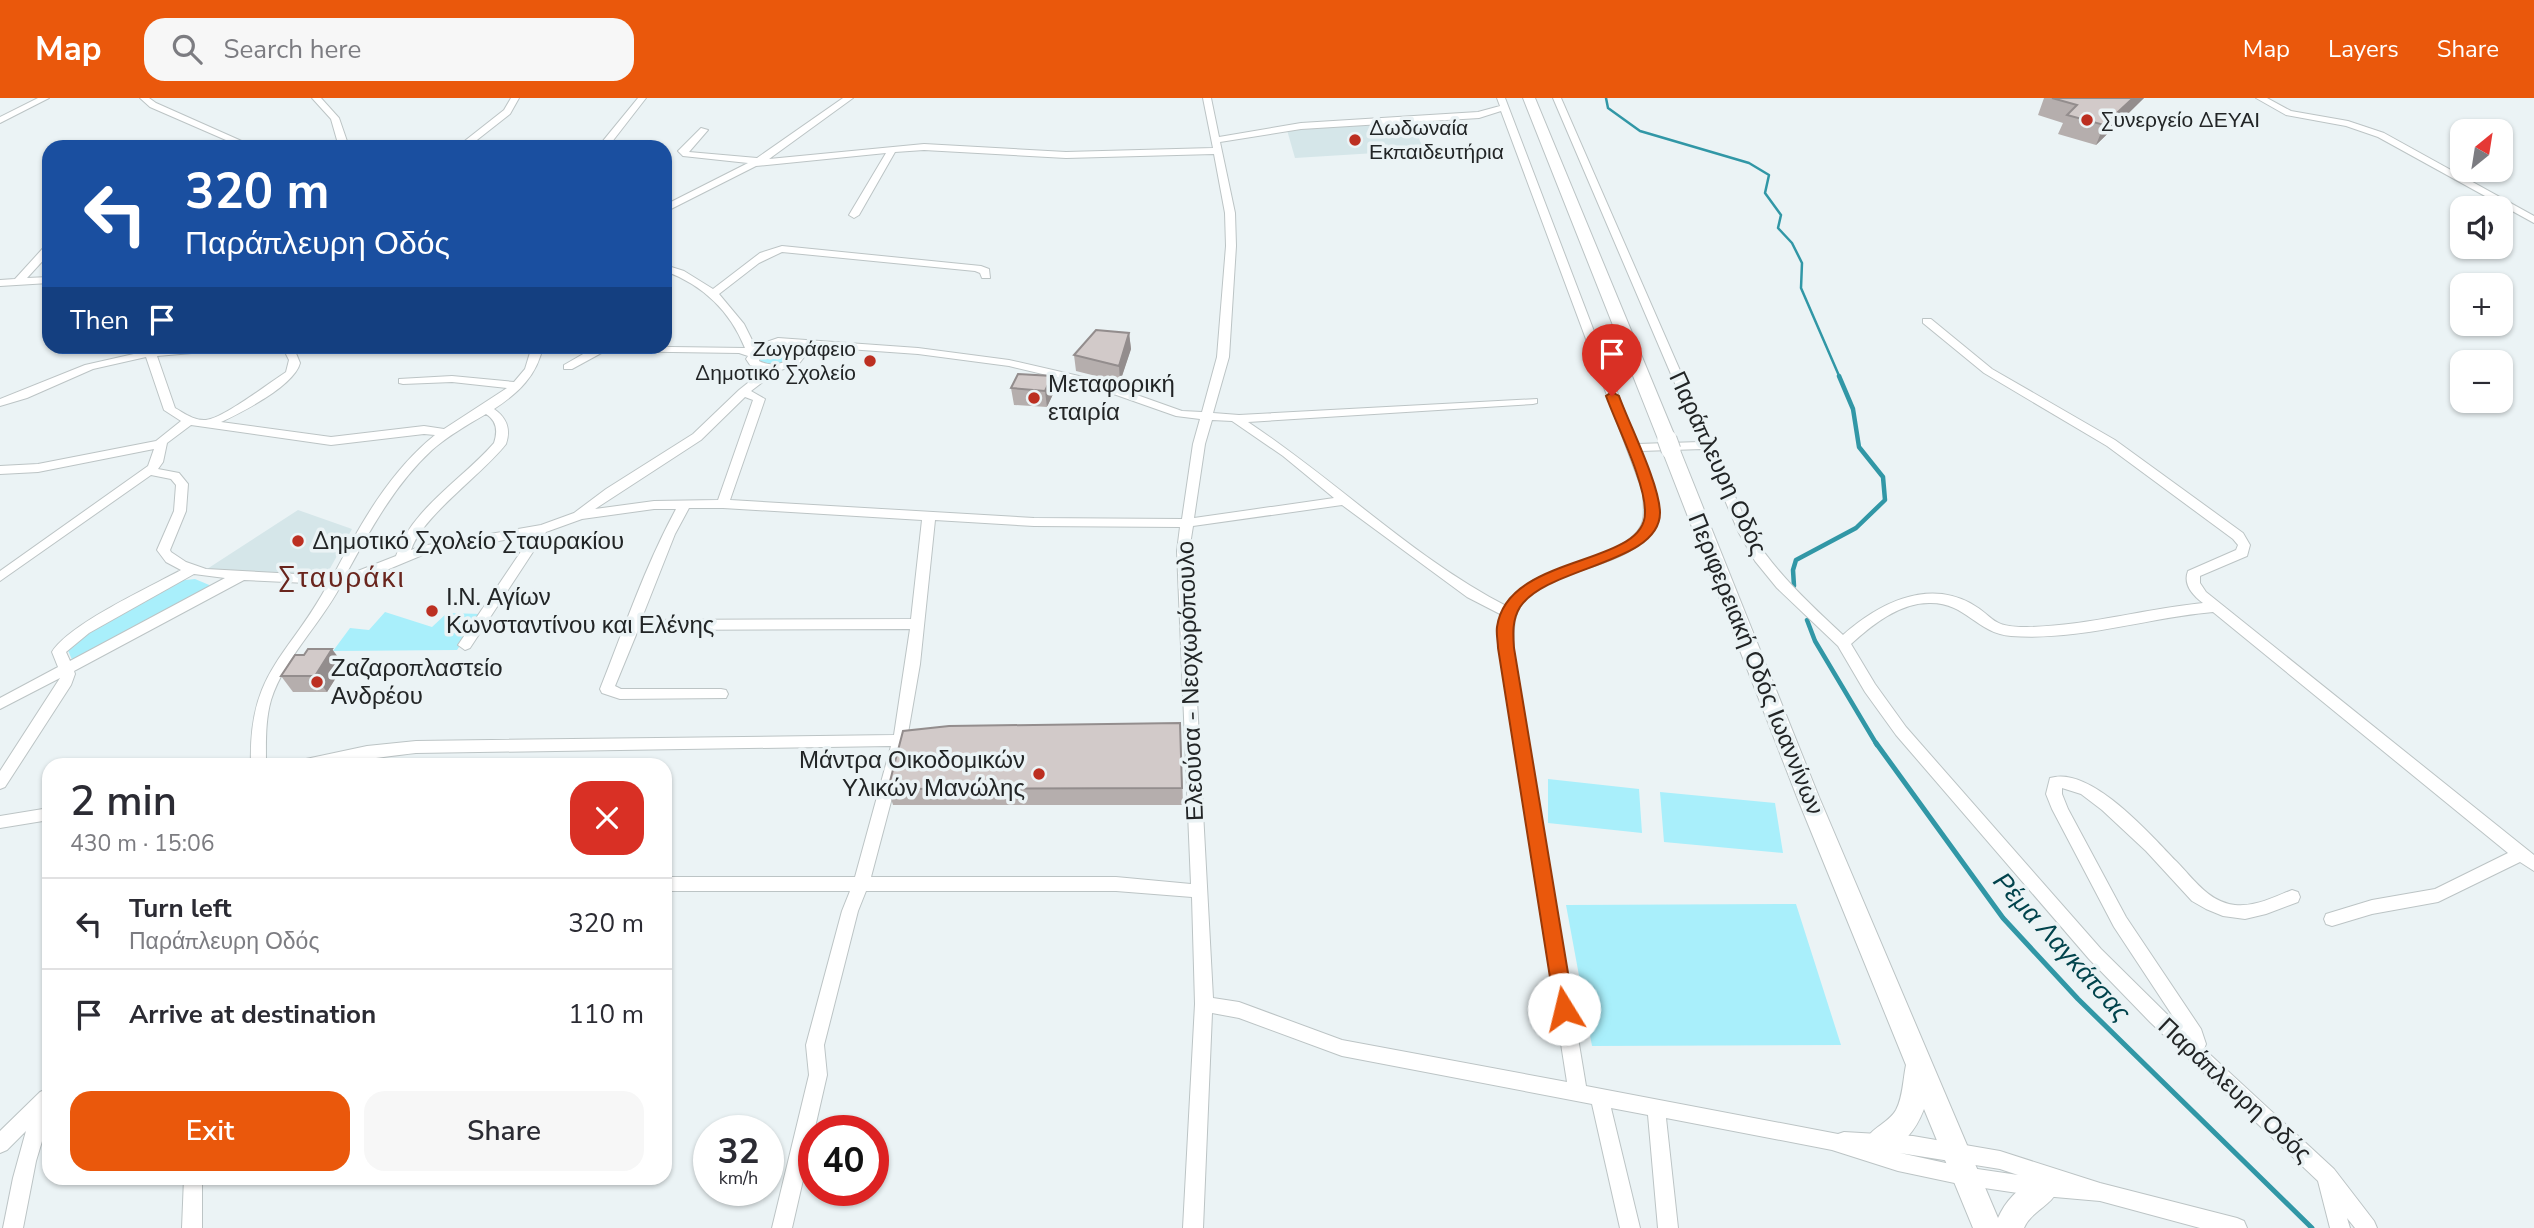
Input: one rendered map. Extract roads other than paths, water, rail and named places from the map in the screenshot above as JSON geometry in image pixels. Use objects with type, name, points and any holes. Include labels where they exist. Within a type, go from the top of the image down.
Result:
[{"type":"highway","name":"Περιφερειακή Οδός Ιωαννίνων","points":[[1529,98],[1808,797],[1988,1228]]},
{"type":"highway","points":[[1879,1142],[1893,1135],[1909,1115],[1919,1068]]},
{"type":"highway","points":[[2009,1228],[2016,1211],[2045,1188]]},
{"type":"street","points":[[0,120],[45,98]]},
{"type":"street","points":[[144,98],[149,103],[230,139]]},
{"type":"street","points":[[316,98],[337,122],[342,140]]},
{"type":"street","points":[[471,140],[508,112],[514,98]]},
{"type":"street","points":[[609,140],[642,98]]},
{"type":"street","points":[[672,205],[757,162],[849,98]]},
{"type":"street","name":"Ελεούσα - Νεοχωρόπουλο","points":[[1193,1228],[1204,1004],[1203,947],[1185,731],[1186,523],[1199,444],[1223,357],[1231,246],[1228,200],[1207,98]]},
{"type":"street","name":"Παράπλευρη Οδός","points":[[1557,98],[1745,533],[1760,558],[1782,585],[1843,643],[1870,688],[1901,731],[2095,954],[2327,1177],[2367,1228]]},
{"type":"street","points":[[2260,98],[2289,113],[2348,124],[2381,135],[2534,220]]},
{"type":"street","points":[[704,130],[685,148],[683,151],[686,154],[757,162],[924,147],[1066,155],[1216,146],[1301,126],[1479,115],[1503,103],[1652,507],[1651,523],[1638,541],[1533,585],[1520,595],[1505,626],[1506,648],[1578,1092]]},
{"type":"street","points":[[854,215],[892,149]]},
{"type":"street","points":[[714,293],[766,254],[782,249],[978,268],[985,271],[986,276]]},
{"type":"street","points":[[19,281],[42,256]]},
{"type":"street","points":[[672,271],[691,278],[714,293],[741,329],[753,358]]},
{"type":"street","points":[[0,283],[42,280]]},
{"type":"street","points":[[1927,321],[1988,371],[2111,443],[2238,536],[2244,545],[2242,553],[2199,570],[2192,576],[2197,591],[2527,859],[2426,899],[2372,907],[2332,919]]},
{"type":"street","points":[[741,329],[778,341],[939,354],[1037,369],[1116,389],[1180,414],[1237,419],[1533,401]]},
{"type":"street","points":[[743,392],[753,358],[762,345],[778,341]]},
{"type":"street","points":[[793,342],[802,348],[801,357]]},
{"type":"street","points":[[578,516],[610,492],[697,437],[743,392],[774,368],[790,365],[801,357],[836,346]]},
{"type":"street","points":[[672,348],[740,350],[774,368]]},
{"type":"street","points":[[0,403],[24,396],[87,367],[141,354]]},
{"type":"street","points":[[154,354],[170,410],[189,421],[331,441],[424,430],[444,433]]},
{"type":"street","points":[[208,424],[240,408],[289,376],[294,368],[291,354]]},
{"type":"street","points":[[259,758],[259,723],[264,700],[278,667],[329,593],[359,539],[405,472],[444,433],[516,386],[531,369],[536,354]]},
{"type":"street","points":[[568,367],[592,354]]},
{"type":"street","points":[[403,381],[452,379],[516,386]]},
{"type":"street","points":[[723,504],[760,399],[743,392]]},
{"type":"street","points":[[402,556],[402,549],[430,515],[500,444],[503,435],[501,422],[493,412],[484,408]]},
{"type":"street","points":[[1237,419],[1308,469],[1343,500],[1472,594],[1509,613]]},
{"type":"street","points":[[0,470],[38,468],[160,444],[189,421]]},
{"type":"street","points":[[0,577],[149,471],[156,465],[160,444]]},
{"type":"street","points":[[1631,448],[1707,445]]},
{"type":"street","points":[[149,471],[172,475],[181,482],[183,493],[180,511],[163,550],[167,556],[191,570],[334,583],[367,575],[402,556],[422,550],[542,529],[578,516],[624,508],[723,504],[1096,524],[1186,523],[1343,500]]},
{"type":"street","points":[[685,504],[669,534],[610,679],[608,691],[620,694],[721,694]]},
{"type":"street","points":[[782,1228],[818,1076],[815,1045],[850,911],[861,883],[900,740],[929,517]]},
{"type":"street","points":[[465,645],[542,529]]},
{"type":"street","points":[[0,783],[63,687],[68,674],[59,652],[73,638],[191,570]]},
{"type":"street","points":[[0,704],[240,575]]},
{"type":"street","points":[[1843,643],[1871,618],[1887,609],[1927,599],[1961,604],[1996,628],[2051,631],[2072,630],[2178,610],[2214,607]]},
{"type":"street","points":[[632,625],[917,624]]},
{"type":"street","points":[[339,758],[416,747],[900,740],[940,735]]},
{"type":"street","points":[[2194,1052],[2196,1035],[2120,922],[2060,809],[2054,794],[2055,782],[2070,782],[2099,797],[2198,896],[2213,905],[2227,911],[2249,914],[2292,897]]},
{"type":"street","points":[[0,822],[42,815]]},
{"type":"street","points":[[672,884],[1116,884],[1198,891]]},
{"type":"street","points":[[1204,1004],[1239,1010],[1342,1048],[1832,1141],[1892,1162],[1966,1178],[2100,1192]]},
{"type":"street","points":[[1599,1096],[1630,1228]]},
{"type":"street","points":[[0,1144],[42,1102]]},
{"type":"street","points":[[1656,1107],[1668,1228]]},
{"type":"street","points":[[13,1228],[32,1142],[42,1116]]},
{"type":"street","points":[[1832,1141],[1879,1142],[1955,1152],[2034,1169],[2100,1192],[2237,1228]]},
{"type":"street","name":"Παράπλευρη Οδός","points":[[2327,1177],[2340,1228]]},
{"type":"street","points":[[192,1228],[193,1185]]},
{"type":"waterway","name":"Ρέμα Λαγκάτσας","points":[[1606,98],[1608,108],[1640,131],[1749,163],[1769,175],[1765,193],[1781,215],[1778,228],[1792,243],[1802,263],[1801,288],[1840,378]]},
{"type":"waterway","name":"Ρέμα Λαγκάτσας","points":[[1794,586],[1793,570],[1796,560],[1856,528],[1885,500],[1883,477],[1859,447],[1853,409],[1839,376]]},
{"type":"waterway","name":"Ρέμα Λαγκάτσας","points":[[1807,620],[1815,641],[1877,745]]},
{"type":"waterway","name":"Ρέμα Λαγκάτσας","points":[[1876,743],[2003,918],[2078,999],[2312,1228]]},
{"type":"place","name":"Συνεργείο ΔΕΥΑΙ","points":[[2087,120]]},
{"type":"place","name":"Δωδωναία Εκπαιδευτήρια","points":[[1355,140]]},
{"type":"place","name":"Ζωγράφειο Δημοτικό Σχολείο","points":[[870,361]]},
{"type":"place","name":"Μεταφορική εταιρία","points":[[1034,398]]},
{"type":"place","name":"Δημοτικό Σχολείο Σταυρακίου","points":[[298,541]]},
{"type":"place","name":"Ι.Ν. Αγίων Κωνσταντίνου και Ελένης","points":[[432,611]]},
{"type":"place","name":"Ζαζαροπλαστείο Ανδρέου","points":[[317,682]]},
{"type":"place","name":"Μάντρα Οικοδομικών Υλικών Μανώλης","points":[[1039,774]]},
{"type":"district","name":"Σταυράκι","points":[[342,578]]}]
